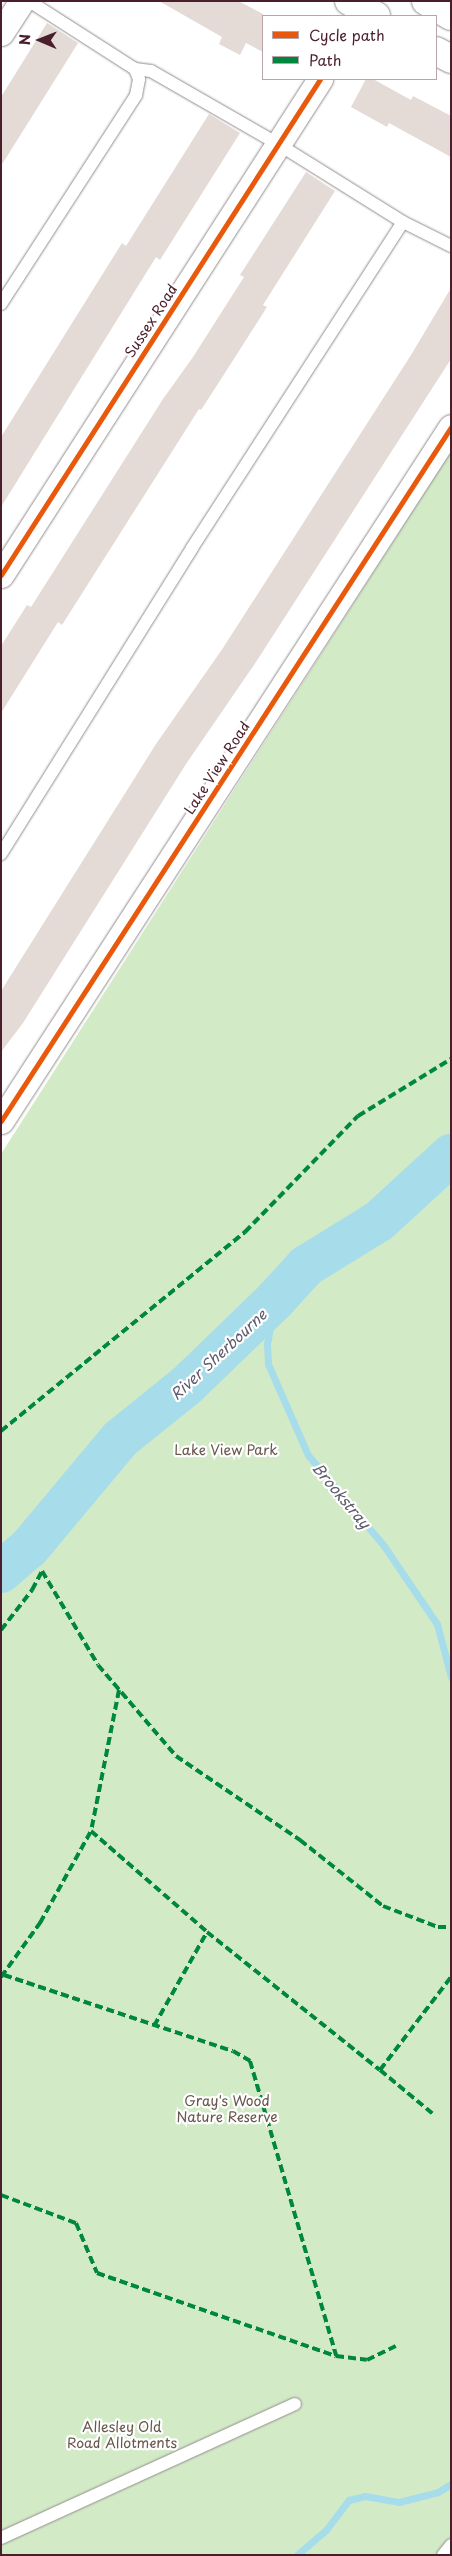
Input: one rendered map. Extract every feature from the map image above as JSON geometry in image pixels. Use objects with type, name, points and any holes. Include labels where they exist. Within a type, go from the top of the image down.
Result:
[{"type":"main road","points":[[426,1],[451,16]]},
{"type":"main road","points":[[437,51],[451,59]]},
{"type":"street","name":"Sussex Road","points":[[1,575],[319,80]]},
{"type":"street","name":"Lake View Road","points":[[1,1121],[451,427]]},
{"type":"lane","points":[[13,11],[135,69],[151,71],[278,144],[402,222],[451,246]]},
{"type":"lane","points":[[1,304],[136,95],[139,79],[135,69]]},
{"type":"lane","points":[[1,854],[192,548],[402,222]]},
{"type":"lane","points":[[1,2538],[295,2404]]},
{"type":"lane","points":[[443,2555],[451,2545]]},
{"type":"green space","name":"Lake View Park","points":[[451,451],[451,2555],[1,2555],[1,1154]]},
{"type":"building","points":[[159,1],[238,1],[263,14],[262,51],[246,43],[240,55],[219,44],[222,37]]},
{"type":"building","points":[[47,23],[78,43],[1,166],[1,97]]},
{"type":"building","points":[[365,80],[375,80],[411,100],[413,96],[451,116],[451,157],[389,123],[387,127],[351,107]]},
{"type":"building","points":[[209,114],[240,133],[160,260],[156,257],[1,507],[1,437],[122,243],[126,246]]},
{"type":"building","points":[[306,172],[335,191],[263,305],[267,307],[223,376],[201,410],[199,409],[62,625],[58,622],[1,713],[1,646],[27,605],[31,607],[163,399],[193,357],[244,277],[240,275]]},
{"type":"building","points":[[451,288],[451,359],[256,662],[186,764],[23,1023],[1,1052],[1,991],[156,744],[223,648],[411,355]]},
{"type":"waterway","name":"River Sherbourne","points":[[1,1572],[29,1548],[120,1439],[186,1386],[275,1300],[306,1266],[379,1221],[451,1155]]},
{"type":"waterway","name":"Brookstray","points":[[275,1300],[267,1344],[268,1364],[308,1455],[384,1546],[437,1624],[451,1677]]},
{"type":"waterway","name":"Brookstray","points":[[297,2555],[326,2530],[349,2500],[365,2496],[399,2502],[438,2492],[451,2484]]},
{"type":"marked path","points":[[1,1431],[245,1232],[358,1116],[451,1059]]},
{"type":"marked path","points":[[1,1630],[32,1590],[42,1571],[98,1665],[176,1756],[300,1840],[383,1906],[438,1927],[451,1927]]},
{"type":"marked path","points":[[119,1690],[91,1831],[207,1932],[380,2070],[451,1977]]},
{"type":"marked path","points":[[1,1977],[40,1923],[91,1831]]},
{"type":"marked path","points":[[154,2026],[207,1932]]},
{"type":"marked path","points":[[4,1975],[233,2051],[250,2061],[336,2356]]},
{"type":"marked path","points":[[380,2070],[433,2114]]},
{"type":"marked path","points":[[1,2195],[76,2223],[97,2273],[336,2356],[367,2360],[396,2346]]},
{"type":"cycle path","points":[[1,575],[319,80]]},
{"type":"cycle path","points":[[1,1121],[451,427]]},
{"type":"park label","name":"Gray's Wood Nature Reserve","points":[[227,2110]]},
{"type":"park label","name":"Allesley Old Road Allotments","points":[[122,2436]]}]
